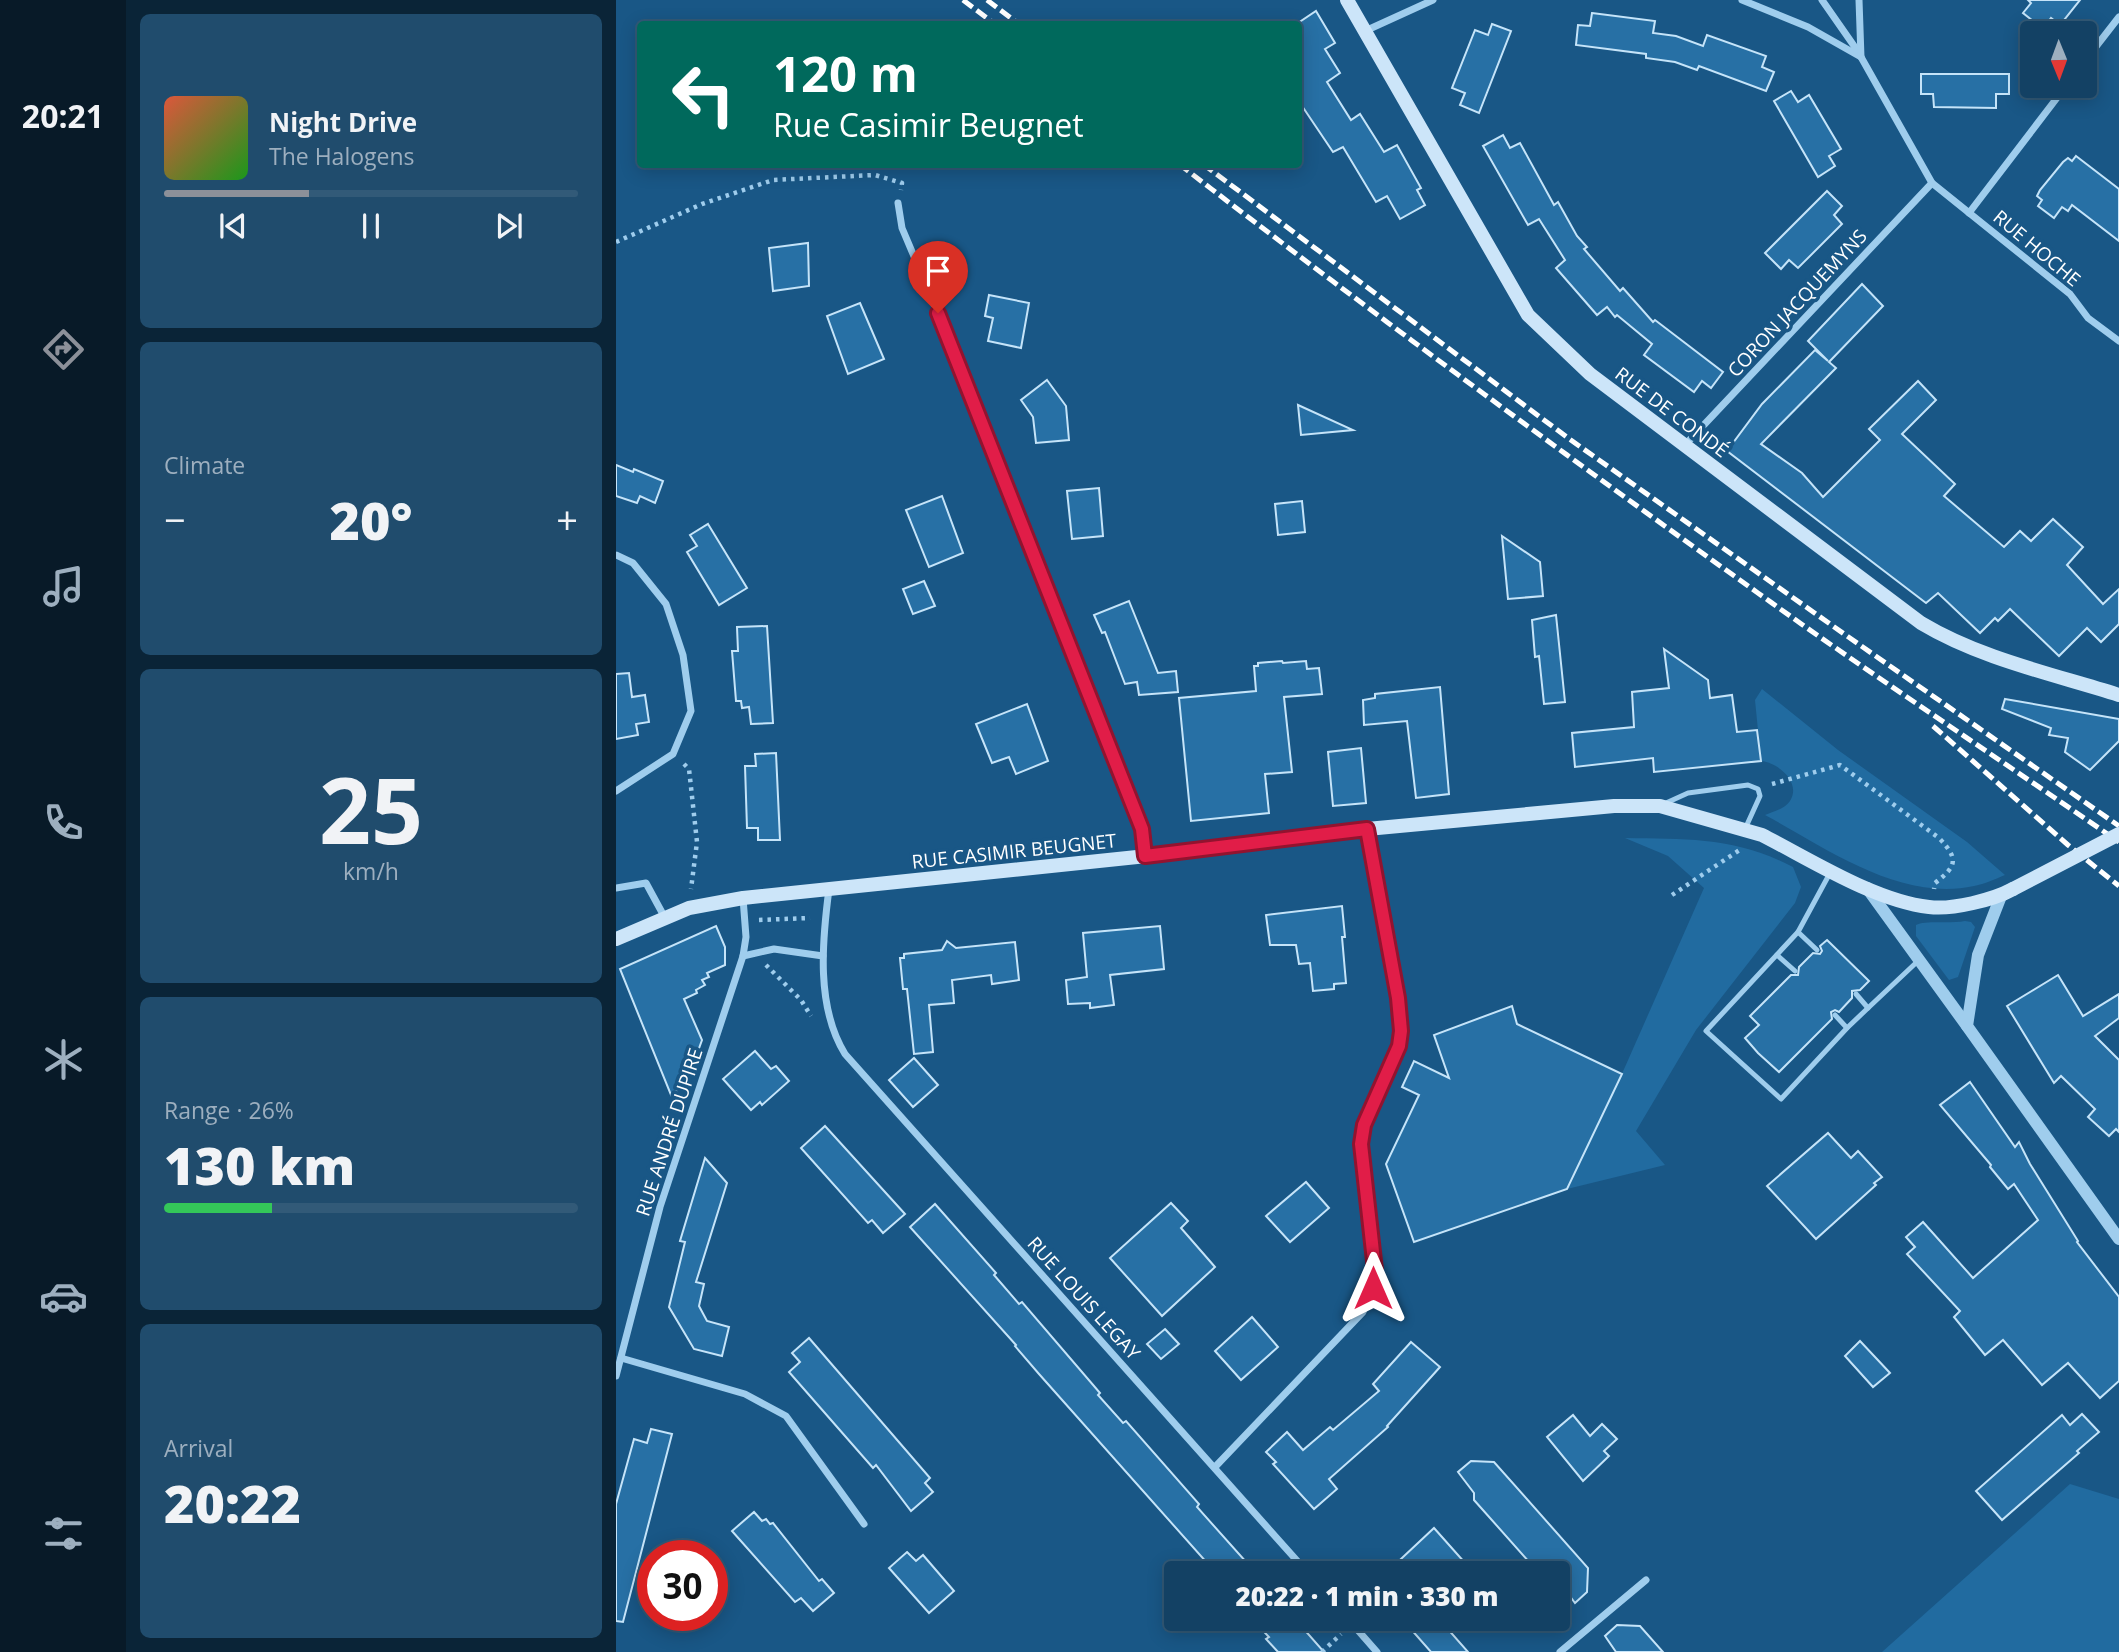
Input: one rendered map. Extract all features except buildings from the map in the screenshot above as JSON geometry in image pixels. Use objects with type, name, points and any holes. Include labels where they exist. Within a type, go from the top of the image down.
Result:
[{"type":"main road","name":"RUE DE CONDÉ","points":[[1347,0],[1528,314],[1590,374],[1942,636],[2001,658],[2119,695]]},
{"type":"main road","name":"RUE CASIMIR BEUGNET","points":[[616,939],[689,908],[743,898],[1145,856],[1367,829],[1614,806],[1660,806],[1745,829],[1867,888],[1930,908]]},
{"type":"main road","points":[[1930,908],[1954,906],[2007,892],[2119,834]]},
{"type":"street","points":[[1365,31],[1433,0]]},
{"type":"street","points":[[1742,0],[1808,27],[1861,57]]},
{"type":"street","points":[[1822,0],[1861,57],[1932,183]]},
{"type":"street","points":[[1859,0],[1861,57]]},
{"type":"street","points":[[2097,45],[2119,17]]},
{"type":"street","points":[[1969,212],[2057,98]]},
{"type":"street","name":"CORON JACQUEMYNS","points":[[1684,446],[1932,183]]},
{"type":"street","name":"RUE HOCHE","points":[[1932,183],[2070,294],[2088,318],[2119,341]]},
{"type":"street","points":[[898,203],[902,228],[1142,829],[1145,856]]},
{"type":"street","points":[[616,555],[634,563],[666,604],[683,655],[691,711],[673,754],[616,792]]},
{"type":"street","points":[[1214,1467],[1363,1312],[1373,1288],[1375,1270],[1361,1144],[1364,1125],[1399,1046],[1401,1031],[1398,998],[1367,829]]},
{"type":"street","points":[[616,888],[646,883],[665,918]]},
{"type":"street","points":[[1867,888],[2119,1239]]},
{"type":"street","points":[[829,889],[823,956],[827,1006],[838,1042]]},
{"type":"street","points":[[1967,1026],[1978,955],[2007,892]]},
{"type":"street","name":"RUE ANDRÉ DUPIRE","points":[[616,1376],[660,1207],[743,956],[746,920],[743,898]]},
{"type":"street","points":[[743,956],[774,949],[823,956]]},
{"type":"street","name":"RUE LOUIS LEGAY","points":[[838,1042],[854,1064],[1297,1561]]},
{"type":"street","points":[[621,1357],[745,1394],[786,1416],[864,1524]]},
{"type":"street","points":[[1560,1652],[1646,1580]]},
{"type":"street","points":[[1359,1631],[1377,1652]]},
{"type":"lane","points":[[1660,806],[1688,793],[1748,785],[1758,789],[1760,796],[1745,829]]},
{"type":"lane","points":[[1831,870],[1798,932],[1706,1031],[1781,1099],[1847,1027],[1919,960]]},
{"type":"lane","points":[[1798,932],[1816,950]]},
{"type":"lane","points":[[1777,954],[1795,971]]},
{"type":"lane","points":[[1856,994],[1868,1007]]},
{"type":"lane","points":[[1835,1016],[1847,1027]]},
{"type":"path","points":[[616,242],[702,204],[773,180],[875,175],[902,183],[898,203]]},
{"type":"path","points":[[673,754],[689,769],[696,842],[689,908]]},
{"type":"path","points":[[1758,789],[1840,765],[1950,849],[1953,862],[1951,870],[1935,883],[1930,908]]},
{"type":"path","points":[[1672,895],[1762,835]]},
{"type":"path","points":[[746,920],[825,917]]},
{"type":"path","points":[[743,956],[766,965],[801,1000],[817,1026],[838,1042]]},
{"type":"path","points":[[1322,1652],[1341,1631]]},
{"type":"shaded area","points":[[1762,689],[1838,750],[1967,842],[2005,875],[1974,886],[1946,889],[1891,879],[1838,856],[1765,815],[1788,804],[1793,787],[1780,769],[1761,761],[1755,700]]},
{"type":"shaded area","points":[[1625,838],[1711,842],[1752,850],[1793,867],[1801,887],[1795,903],[1696,1030],[1636,1131],[1665,1165],[1567,1189],[1625,1067],[1704,888],[1668,856]]},
{"type":"shaded area","points":[[1971,922],[1975,927],[1958,977],[1949,980],[1916,936],[1916,925]]},
{"type":"shaded area","points":[[2070,1484],[2119,1499],[2119,1652],[1882,1652]]},
{"type":"railway","points":[[963,0],[991,21]]},
{"type":"railway","points":[[987,0],[1015,21]]},
{"type":"railway","points":[[1184,168],[1412,341],[1648,514],[1807,628],[2119,842]]},
{"type":"railway","points":[[1208,168],[1568,438],[2119,826]]},
{"type":"railway","points":[[1933,726],[2068,845],[2119,886]]},
{"type":"route","points":[[938,313],[1142,829],[1145,856],[1367,829],[1398,998],[1401,1031],[1399,1046],[1364,1125],[1361,1144],[1375,1270],[1373,1288]]}]
